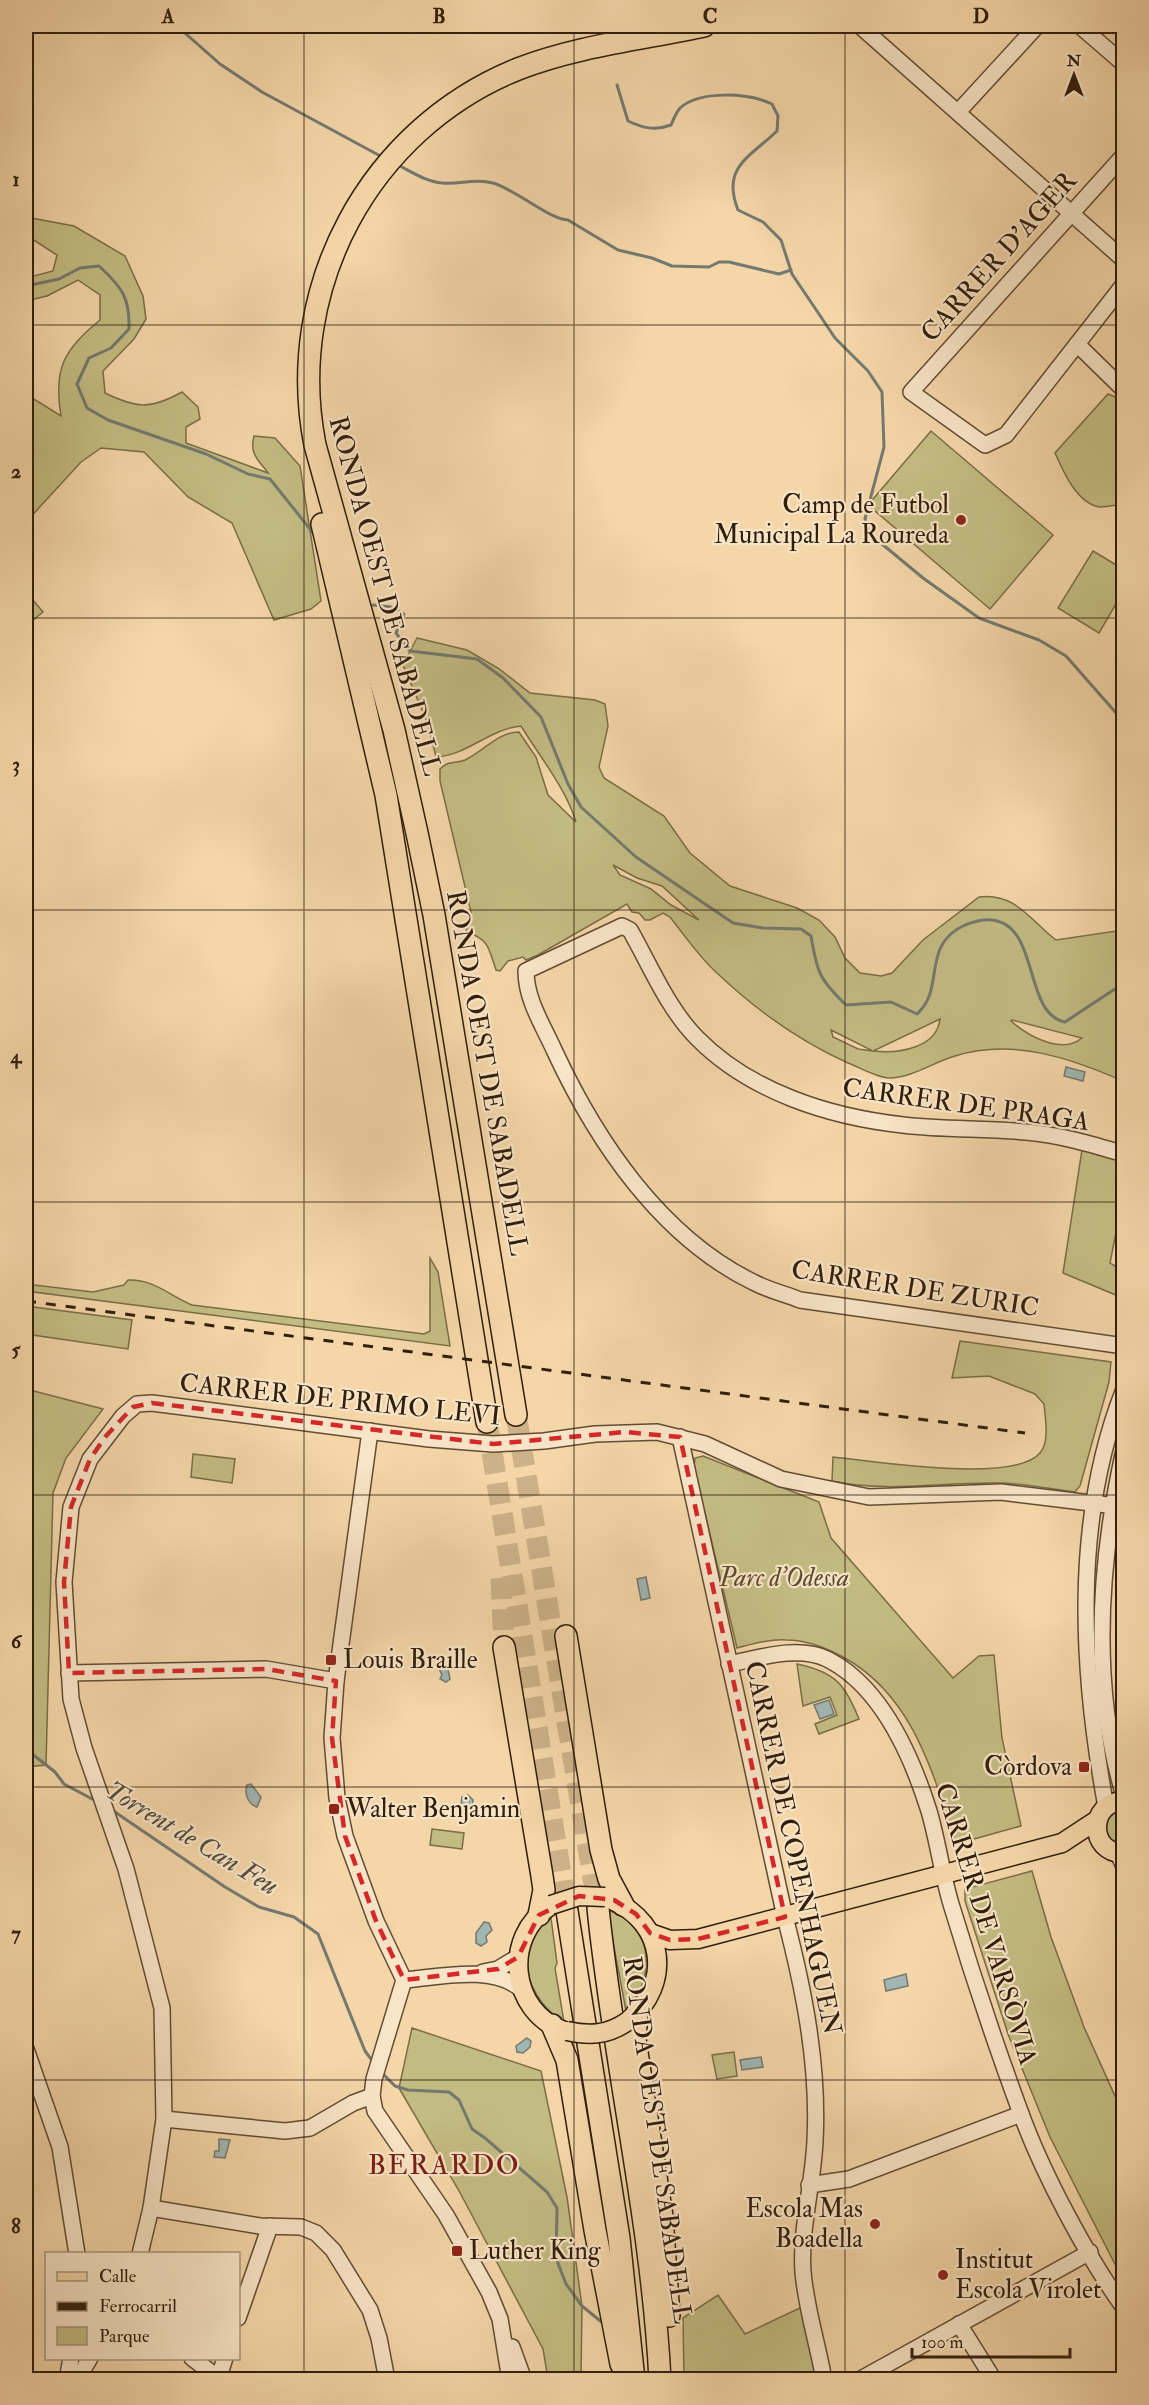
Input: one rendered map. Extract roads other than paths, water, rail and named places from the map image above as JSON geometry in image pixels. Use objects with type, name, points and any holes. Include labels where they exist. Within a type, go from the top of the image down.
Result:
[{"type":"highway","name":"RONDA OEST DE SABADELL","points":[[487,1422],[470,1304],[386,795],[316,495],[304,426],[301,370],[310,303],[332,238],[363,189],[392,153],[436,109],[490,75],[543,54],[650,26]]},
{"type":"highway","name":"RONDA OEST DE SABADELL","points":[[392,153],[438,114],[481,87],[516,70],[557,56],[704,26]]},
{"type":"highway","name":"RONDA OEST DE SABADELL","points":[[363,189],[336,243],[319,292],[309,354],[309,417],[322,473],[378,669],[410,799],[434,915],[516,1415]]},
{"type":"highway","points":[[566,1636],[601,1850],[609,1879],[609,1904]]},
{"type":"highway","name":"RONDA OEST DE SABADELL","points":[[504,1647],[543,1883],[543,1903],[552,1910],[619,2238],[634,2379]]},
{"type":"highway","name":"RONDA OEST DE SABADELL","points":[[609,1904],[606,1982],[653,2293],[660,2379]]},
{"type":"highway","points":[[633,2018],[664,2236],[670,2356],[668,2379]]},
{"type":"highway","points":[[559,2028],[567,2060],[595,2230],[624,2379]]},
{"type":"main road","points":[[1062,1843],[1117,1801],[1124,1802]]},
{"type":"main road","points":[[1101,1814],[1097,1835],[1117,1855]]},
{"type":"main road","points":[[657,1972],[671,1955],[698,1940],[1062,1843],[1086,1843],[1117,1855]]},
{"type":"main road","points":[[579,1896],[609,1904],[636,1914],[650,1933],[656,1952],[657,1972],[653,1990],[633,2018],[607,2032],[589,2035],[559,2028],[530,2005],[522,1990],[518,1974],[518,1957],[522,1940],[552,1910],[579,1896]]},
{"type":"main road","points":[[650,1933],[670,1940],[698,1940]]},
{"type":"street","points":[[860,26],[1124,260]]},
{"type":"street","points":[[958,112],[1037,26]]},
{"type":"street","points":[[1080,26],[1124,63]]},
{"type":"street","name":"CARRER D'AGER","points":[[1077,344],[1006,435],[985,445],[911,392],[1124,155]]},
{"type":"street","points":[[1124,284],[1077,344],[1124,390]]},
{"type":"street","name":"CARRER DE ZURIC","points":[[630,930],[622,926],[526,971],[526,990],[587,1114],[618,1160],[680,1231],[753,1282],[800,1300],[1124,1346]]},
{"type":"street","name":"CARRER DE PRAGA","points":[[630,930],[677,1012],[696,1038],[751,1079],[800,1102],[841,1114],[903,1125],[1035,1133],[1064,1137],[1124,1154]]},
{"type":"street","points":[[1101,1814],[1086,1649],[1089,1553],[1095,1503],[1113,1415],[1124,1389]]},
{"type":"street","name":"CARRER DE PRIMO LEVI","points":[[69,1673],[64,1582],[72,1507],[87,1466],[106,1436],[132,1408],[142,1403],[429,1439],[493,1444],[544,1441],[595,1434],[657,1432],[705,1444],[781,1479],[860,1496],[946,1496],[1001,1492],[1118,1506]]},
{"type":"street","points":[[370,1431],[336,1680],[332,1738],[337,1798],[345,1836],[376,1921],[404,1980],[374,2079],[372,2096],[375,2110],[446,2215],[489,2292],[524,2379]]},
{"type":"street","name":"CARRER DE COPENHAGUEN","points":[[680,1437],[784,1917],[802,1980],[814,2076],[815,2142],[809,2185],[803,2272],[824,2379]]},
{"type":"street","points":[[1124,1450],[1118,1506],[1105,1556],[1101,1650],[1107,1715],[1124,1796]]},
{"type":"street","name":"CARRER DE VARSÒVIA","points":[[729,1664],[775,1655],[801,1653],[827,1659],[851,1676],[874,1701],[887,1720],[913,1771],[928,1811],[944,1876],[980,1996],[1021,2114],[1062,2203],[1124,2308]]},
{"type":"street","points":[[140,2252],[151,2208],[164,2119],[162,2008],[126,1869],[84,1748],[71,1699],[69,1673],[266,1669],[336,1680]]},
{"type":"street","points":[[469,1976],[498,1969],[518,1957]]},
{"type":"street","points":[[404,1980],[469,1976],[498,1977],[512,1981],[522,1990]]},
{"type":"street","points":[[26,2049],[60,2147],[77,2252]]},
{"type":"street","points":[[164,2119],[285,2131],[310,2128],[352,2103],[372,2096]]},
{"type":"street","points":[[809,2185],[832,2184],[849,2179],[1021,2114]]},
{"type":"street","points":[[151,2208],[270,2226],[301,2227],[316,2234],[333,2250],[370,2310],[379,2338],[387,2379]]},
{"type":"street","points":[[240,2312],[270,2226]]},
{"type":"street","points":[[859,2379],[1090,2252]]},
{"type":"street","points":[[500,2319],[510,2379]]},
{"type":"street","points":[[959,2324],[994,2379]]},
{"type":"street","points":[[68,2379],[71,2360]]},
{"type":"street","points":[[77,2379],[89,2360]]},
{"type":"street","points":[[195,2360],[220,2378],[224,2360]]},
{"type":"water","points":[[1066,1067],[1085,1072],[1083,1081],[1064,1076]]},
{"type":"water","points":[[646,1577],[650,1598],[641,1600],[637,1579]]},
{"type":"water","points":[[442,1665],[447,1665],[450,1679],[446,1682],[440,1679],[442,1675],[439,1669]]},
{"type":"water","points":[[829,1700],[834,1714],[820,1719],[814,1705]]},
{"type":"water","points":[[251,1784],[261,1797],[257,1807],[251,1804],[246,1795],[247,1785]]},
{"type":"water","points":[[468,1795],[473,1800],[471,1817],[466,1819],[460,1812],[462,1797]]},
{"type":"water","points":[[484,1922],[489,1923],[492,1930],[486,1936],[487,1942],[481,1946],[476,1943],[476,1933]]},
{"type":"water","points":[[906,1974],[908,1986],[886,1991],[884,1980]]},
{"type":"water","points":[[527,2038],[531,2041],[530,2047],[523,2053],[517,2052],[516,2046]]},
{"type":"water","points":[[761,2057],[763,2067],[742,2070],[740,2060]]},
{"type":"water","points":[[219,2139],[230,2140],[225,2158],[214,2157],[215,2151],[219,2151]]},
{"type":"waterway","points":[[177,26],[220,64],[262,92],[384,158]]},
{"type":"waterway","points":[[617,85],[628,121],[649,128],[671,125],[680,108],[700,98],[725,95],[751,97],[772,104],[778,116],[777,131],[741,164],[733,183],[734,195],[738,210],[763,222],[781,240],[792,274],[835,338],[868,371],[882,392],[884,447],[865,519],[870,534],[923,578],[979,618],[1039,640],[1066,656],[1124,722]]},
{"type":"waterway","points":[[398,165],[431,181],[448,183],[479,181],[502,186],[552,215],[568,220],[618,250],[652,258],[672,266],[709,267],[719,262],[729,262],[779,274],[791,270]]},
{"type":"waterway","points":[[26,286],[59,279],[80,268],[99,266],[114,280],[123,294],[128,309],[129,329],[111,348],[89,358],[77,384],[87,408],[108,420],[206,454],[248,474],[270,479],[314,534]]},
{"type":"waterway","points":[[373,605],[391,607],[404,614],[396,633],[410,651],[477,659],[503,678],[541,717],[568,784],[581,807],[636,857],[733,923],[763,928],[801,929],[811,936],[821,974],[846,1005],[891,1002],[917,1014],[926,1004],[938,955],[943,944],[951,934],[965,925],[985,920],[1007,925],[1018,937],[1043,1003],[1052,1016],[1065,1022],[1124,983]]},
{"type":"waterway","name":"Torrent de Can Feu","points":[[26,1749],[55,1772],[64,1784],[96,1801]]},
{"type":"waterway","name":"Torrent de Can Feu","points":[[112,1810],[225,1887],[259,1907],[294,1917],[318,1934],[365,2051],[374,2063]]},
{"type":"waterway","name":"Torrent de Can Feu","points":[[382,2073],[395,2086],[408,2090],[449,2092],[459,2100],[472,2129],[547,2192],[557,2208],[556,2258],[566,2284],[582,2306],[604,2324]]},
{"type":"tunnel","points":[[516,1415],[598,1908]]},
{"type":"tunnel","points":[[487,1422],[567,1911]]},
{"type":"tunnel","points":[[501,1578],[504,1647]]},
{"type":"railway","points":[[26,1301],[1025,1433]]},
{"type":"place","name":"Camp de Futbol Municipal La Roureda","points":[[961,520]]},
{"type":"place","name":"Louis Braille","points":[[331,1660]]},
{"type":"place","name":"Còrdova","points":[[1084,1767]]},
{"type":"place","name":"Walter Benjamin","points":[[334,1809]]},
{"type":"place","name":"Escola Mas Boadella","points":[[875,2224]]},
{"type":"place","name":"Luther King","points":[[457,2251]]},
{"type":"place","name":"Institut Escola Virolet","points":[[943,2275]]},
{"type":"district","name":"BERARDO","points":[[444,2165]]},
{"type":"park label","name":"Parc d'Odessa","points":[[784,1578]]}]
